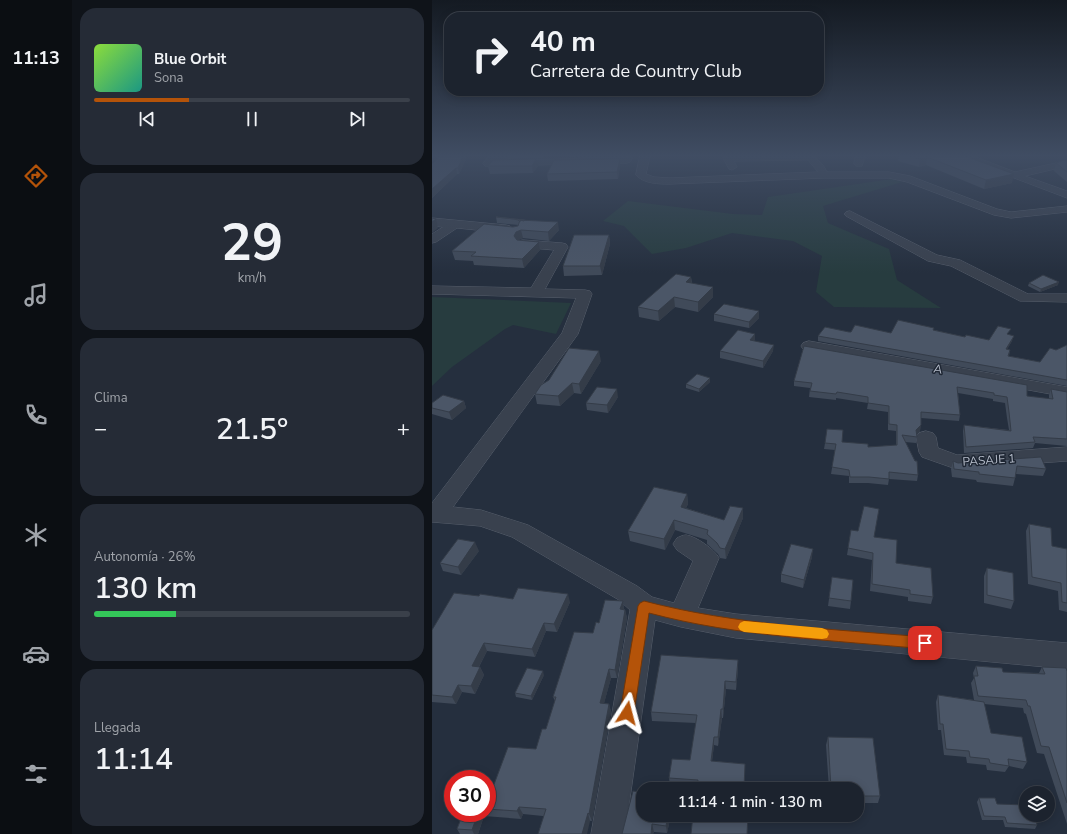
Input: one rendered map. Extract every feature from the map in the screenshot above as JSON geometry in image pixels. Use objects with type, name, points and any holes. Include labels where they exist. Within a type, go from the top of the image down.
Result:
[{"type":"street","points":[[951,195],[994,212],[1011,215],[1067,209]]},
{"type":"street","points":[[850,214],[933,258],[955,263],[1025,298],[1067,298]]},
{"type":"street","points":[[432,222],[515,230]]},
{"type":"street","points":[[432,239],[454,225]]},
{"type":"street","points":[[523,244],[562,247],[536,292]]},
{"type":"street","points":[[432,290],[585,294],[570,334],[434,514]]},
{"type":"street","name":"A","points":[[809,346],[1067,392]]},
{"type":"street","name":"PASAJE 1","points":[[926,437],[929,452],[956,462],[1067,454]]},
{"type":"street","points":[[434,514],[481,518],[520,531],[628,593],[644,606],[681,616],[736,626],[1067,656]]},
{"type":"street","points":[[681,616],[707,558],[685,544]]},
{"type":"street","points":[[608,834],[644,606]]},
{"type":"green space","points":[[782,195],[859,195],[823,206],[828,223],[889,249],[897,280],[941,308],[834,307],[816,292],[822,256],[793,241],[732,233],[686,248],[652,254],[624,226],[603,221],[628,201],[733,214],[762,215],[768,197]]},
{"type":"green space","points":[[432,297],[571,303],[556,334],[513,325],[505,329],[452,367],[432,386]]},
{"type":"building","points":[[520,220],[558,222],[548,232],[521,230],[516,232],[514,236],[517,240],[539,242],[522,259],[471,256],[476,252],[452,251],[484,224],[513,227],[518,226]]},
{"type":"building","points":[[574,235],[609,235],[600,266],[563,266]]},
{"type":"building","points":[[676,274],[691,277],[686,282],[713,287],[698,302],[674,297],[658,311],[638,307]]},
{"type":"building","points":[[1043,275],[1059,282],[1041,289],[1029,283]]},
{"type":"building","points":[[724,304],[759,311],[749,322],[714,314]]},
{"type":"building","points":[[898,320],[934,328],[933,330],[965,337],[966,335],[989,340],[998,326],[1011,329],[1007,334],[1014,336],[1006,349],[1010,350],[1008,356],[1040,362],[1050,348],[1056,350],[1067,345],[1067,380],[818,336],[825,327],[851,332],[855,325],[891,333]]},
{"type":"building","points":[[738,330],[755,334],[750,340],[774,345],[763,361],[720,351]]},
{"type":"building","points":[[804,346],[1027,385],[1027,396],[1053,399],[1051,389],[1067,392],[1067,439],[1033,437],[1035,442],[966,447],[964,425],[1011,431],[1007,397],[994,395],[994,393],[957,387],[960,415],[921,412],[921,425],[916,430],[917,437],[902,435],[915,461],[917,461],[918,475],[889,472],[889,479],[850,477],[849,470],[832,467],[836,444],[825,443],[827,429],[843,430],[842,442],[868,444],[868,447],[897,445],[897,425],[889,424],[889,406],[868,403],[868,397],[837,392],[836,394],[810,391],[812,383],[794,381]]},
{"type":"building","points":[[569,348],[599,351],[579,384],[572,383],[558,396],[535,394],[541,385],[549,380]]},
{"type":"building","points":[[697,374],[710,378],[699,389],[686,384]]},
{"type":"building","points":[[597,387],[617,389],[607,405],[586,403]]},
{"type":"building","points":[[443,395],[464,401],[449,412],[432,408],[432,403]]},
{"type":"building","points":[[1041,457],[1046,469],[1017,466],[1015,478],[979,474],[979,472],[954,469],[953,461],[958,463]]},
{"type":"building","points":[[654,487],[687,494],[681,507],[724,520],[730,506],[743,508],[725,549],[720,548],[717,543],[707,534],[708,530],[674,520],[664,539],[628,531]]},
{"type":"building","points":[[864,506],[879,509],[874,537],[897,540],[896,563],[931,568],[933,597],[910,594],[910,590],[872,584],[873,553],[848,548],[851,530],[858,531]]},
{"type":"building","points":[[1029,524],[1051,528],[1052,546],[1067,549],[1067,603],[1062,602],[1061,583],[1032,577]]},
{"type":"building","points":[[458,539],[475,542],[458,567],[440,563]]},
{"type":"building","points":[[791,544],[813,549],[804,580],[781,574]]},
{"type":"building","points":[[987,568],[1013,573],[1014,601],[987,595]]},
{"type":"building","points":[[832,577],[853,580],[851,601],[829,598]]},
{"type":"building","points":[[518,588],[568,594],[554,624],[544,623],[532,649],[484,643],[472,666],[480,667],[471,686],[458,685],[452,697],[432,695],[432,630],[454,593],[479,596],[480,594],[513,599]]},
{"type":"building","points":[[605,600],[623,601],[620,609],[625,610],[615,670],[609,669],[600,703],[609,704],[589,814],[588,813],[582,834],[538,834],[546,809],[519,807],[517,811],[496,810],[496,779],[508,747],[536,749],[542,729],[546,729],[556,697],[553,697],[574,632],[593,633],[596,622],[599,623]]},
{"type":"building","points":[[661,655],[738,660],[736,682],[725,681],[723,709],[721,709],[718,737],[714,737],[711,761],[745,764],[744,782],[698,782],[698,780],[669,778],[672,759],[690,760],[697,715],[651,712]]},
{"type":"building","points":[[976,666],[1002,668],[1003,672],[1045,674],[1042,667],[1066,668],[1067,803],[1049,747],[1041,746],[1030,706],[1028,706],[1026,700],[978,696],[974,676],[978,676]]},
{"type":"building","points":[[527,668],[543,671],[531,696],[515,693]]},
{"type":"building","points":[[938,695],[984,702],[991,733],[1022,737],[1027,762],[1008,759],[1009,766],[990,763],[989,759],[970,757],[969,751],[946,749],[943,724],[940,724]]},
{"type":"building","points":[[828,737],[873,738],[880,796],[864,796],[864,782],[831,782]]},
{"type":"building","points":[[633,791],[636,792],[636,822],[667,822],[666,826],[652,824],[651,834],[622,834]]},
{"type":"building","points":[[979,798],[995,798],[997,804],[1019,805],[1019,822],[1036,822],[1037,825],[1007,823],[1005,817],[984,816]]},
{"type":"building","points":[[460,822],[475,822],[472,830],[457,829]]},
{"type":"building","points":[[692,822],[748,822],[747,834],[691,834]]},
{"type":"slow traffic","points":[[744,627],[822,634]]},
{"type":"route","points":[[627,713],[644,606],[681,616],[736,626],[925,643]]}]
